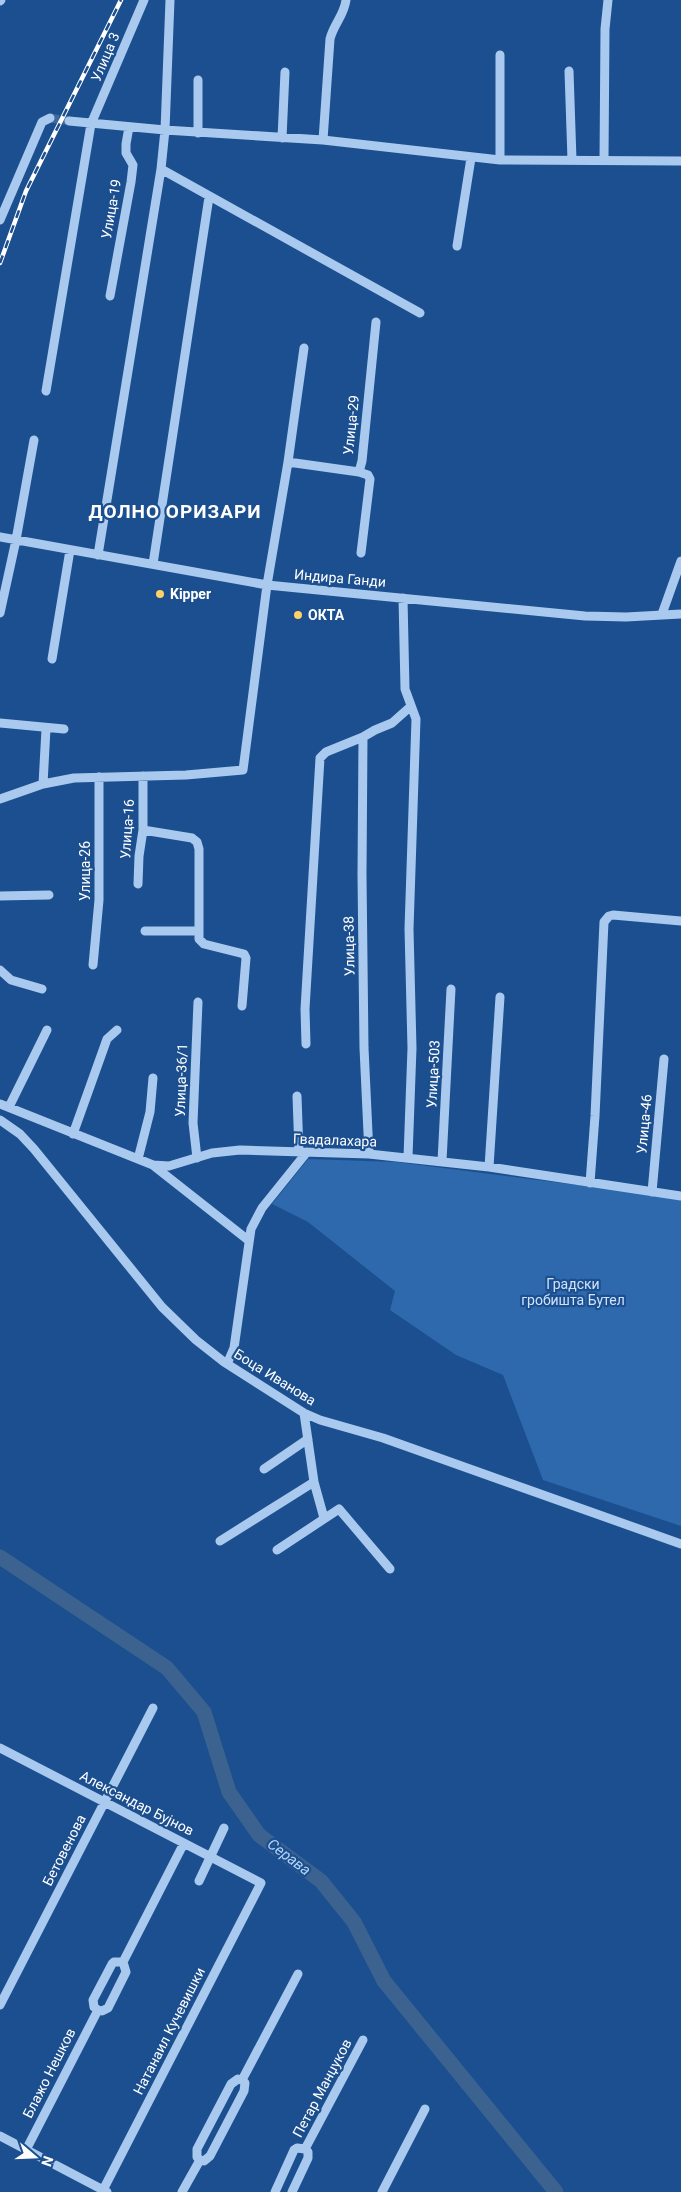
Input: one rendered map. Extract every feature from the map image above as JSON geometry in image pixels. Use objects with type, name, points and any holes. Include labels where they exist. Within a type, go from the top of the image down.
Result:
[{"type":"street","name":"Улица 3","points":[[46,392],[91,124],[144,0]]},
{"type":"street","points":[[98,555],[125,380],[161,169],[165,130],[170,0]]},
{"type":"street","points":[[323,140],[330,40],[346,0]]},
{"type":"street","points":[[604,160],[605,29],[608,0]]},
{"type":"street","points":[[500,55],[500,160]]},
{"type":"street","points":[[569,71],[572,160]]},
{"type":"street","points":[[282,138],[285,72]]},
{"type":"street","points":[[198,80],[198,133]]},
{"type":"street","points":[[0,220],[42,122],[50,118]]},
{"type":"street","points":[[70,121],[198,133],[323,140],[500,160],[681,161]]},
{"type":"street","name":"Улица-19","points":[[110,296],[130,182],[132,164],[126,153],[126,144],[130,127]]},
{"type":"street","points":[[457,246],[471,158]]},
{"type":"street","points":[[161,169],[420,313]]},
{"type":"street","points":[[153,564],[209,197]]},
{"type":"street","name":"Улица-29","points":[[361,554],[370,479],[368,475],[359,472],[362,461],[376,322]]},
{"type":"street","points":[[0,800],[43,784],[74,778],[186,775],[244,770],[267,585],[288,462],[304,348]]},
{"type":"street","points":[[0,613],[16,540],[34,440]]},
{"type":"street","points":[[288,462],[359,472]]},
{"type":"street","name":"Индира Ганди","points":[[0,537],[267,585],[585,616],[626,617],[681,614]]},
{"type":"street","points":[[52,658],[70,550]]},
{"type":"street","points":[[662,614],[681,561]]},
{"type":"street","points":[[403,598],[405,689],[410,707],[416,719],[409,929],[412,1048],[408,1157]]},
{"type":"street","points":[[306,1044],[305,1009],[320,758],[326,752],[364,737],[392,723],[410,707]]},
{"type":"street","points":[[0,723],[64,730]]},
{"type":"street","points":[[43,784],[46,729]]},
{"type":"street","name":"Улица-38","points":[[364,737],[362,875],[364,1048],[369,1154]]},
{"type":"street","name":"Улица-16","points":[[138,884],[139,856],[143,830],[143,776]]},
{"type":"street","name":"Улица-26","points":[[93,965],[99,900],[99,777]]},
{"type":"street","points":[[143,830],[192,838],[198,845],[199,931],[201,943],[244,954],[246,958],[242,1006]]},
{"type":"street","points":[[0,896],[49,895]]},
{"type":"street","points":[[590,1184],[604,922],[609,916],[613,915],[681,921]]},
{"type":"street","points":[[145,932],[199,931]]},
{"type":"street","points":[[0,970],[11,980],[42,989]]},
{"type":"street","name":"Улица-503","points":[[442,1161],[451,989]]},
{"type":"street","points":[[489,1167],[500,997]]},
{"type":"street","name":"Улица-36/1","points":[[197,1158],[193,1123],[198,1002]]},
{"type":"street","points":[[10,1107],[47,1030]]},
{"type":"street","points":[[73,1134],[107,1039],[117,1030]]},
{"type":"street","name":"Улица-46","points":[[652,1192],[664,1059]]},
{"type":"street","points":[[138,1159],[150,1112],[153,1078]]},
{"type":"street","points":[[227,1364],[234,1348],[251,1229],[262,1208],[303,1152],[297,1096]]},
{"type":"street","name":"Гвадалахара","points":[[0,1104],[153,1165],[169,1166],[212,1153],[240,1150],[369,1154],[489,1167],[590,1184],[681,1196]]},
{"type":"street","name":"Боца Иванова","points":[[0,1120],[20,1134],[34,1149],[162,1307],[196,1340],[227,1364],[304,1413],[383,1438],[681,1544]]},
{"type":"street","points":[[153,1165],[248,1240]]},
{"type":"street","points":[[304,1413],[314,1482],[324,1518]]},
{"type":"street","points":[[264,1469],[308,1439]]},
{"type":"street","points":[[220,1541],[314,1482]]},
{"type":"street","points":[[277,1550],[339,1510],[390,1569]]},
{"type":"street","name":"Бетовенова","points":[[0,2005],[153,1708]]},
{"type":"street","name":"Александар Бујнов","points":[[0,1748],[261,1883]]},
{"type":"street","points":[[199,1881],[224,1828]]},
{"type":"street","name":"Блажо Нешков","points":[[123,1962],[114,1962],[112,1964],[93,2000],[94,2007],[98,2010],[102,2011],[108,2008],[126,1972],[123,1962],[184,1843]]},
{"type":"street","name":"Натанаил Кучевишки","points":[[104,2191],[261,1883]]},
{"type":"street","points":[[242,2080],[298,1974]]},
{"type":"street","name":"Блажо Нешков","points":[[26,2150],[98,2010]]},
{"type":"street","name":"Петар Манџуков","points":[[305,2148],[363,2040]]},
{"type":"street","points":[[238,2079],[242,2080],[245,2083],[244,2091],[210,2156],[204,2161],[200,2160],[196,2157],[197,2149],[231,2084],[238,2079]]},
{"type":"street","points":[[382,2192],[425,2109]]},
{"type":"street","points":[[0,2136],[104,2191]]},
{"type":"street","name":"Петар Манџуков","points":[[275,2192],[294,2150],[305,2148]]},
{"type":"street","name":"Петар Манџуков","points":[[292,2192],[308,2158],[308,2152],[305,2148]]},
{"type":"street","points":[[182,2192],[200,2160]]},
{"type":"green space","name":"Градски гробишта Бутел","points":[[308,1159],[396,1162],[681,1198],[681,1526],[543,1480],[503,1375],[456,1355],[390,1310],[395,1291],[308,1222],[272,1204]]},
{"type":"waterway","name":"Серава","points":[[0,1557],[167,1668],[204,1712],[229,1792],[259,1835],[321,1881],[354,1922],[384,1981],[556,2192]]},
{"type":"tunnel","points":[[50,118],[69,121]]},
{"type":"railway","points":[[0,263],[26,191],[121,0]]},
{"type":"place","name":"Kipper","points":[[160,594]]},
{"type":"place","name":"ОКТА","points":[[298,615]]},
{"type":"district","name":"ДОЛНО ОРИЗАРИ","points":[[175,511]]}]
